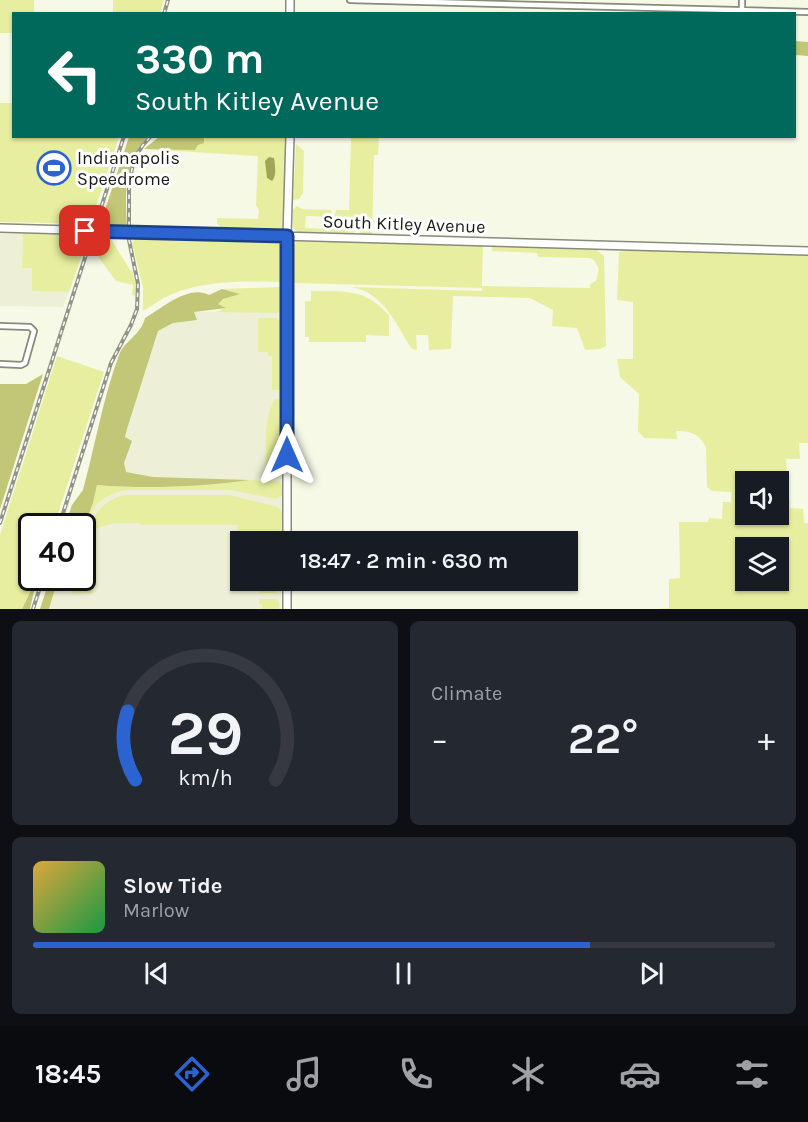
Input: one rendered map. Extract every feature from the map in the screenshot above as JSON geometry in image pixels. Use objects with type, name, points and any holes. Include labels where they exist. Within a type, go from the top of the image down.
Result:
[{"type":"street","points":[[350,0],[563,3],[808,12]]},
{"type":"street","points":[[742,0],[742,11]]},
{"type":"street","points":[[287,531],[287,236],[290,138]]},
{"type":"street","name":"South Kitley Avenue","points":[[0,228],[808,251]]},
{"type":"street","points":[[0,326],[30,327],[34,333],[25,363],[21,365],[0,364]]},
{"type":"street","points":[[287,591],[287,609]]},
{"type":"shaded area","points":[[0,0],[34,0],[34,12],[12,12],[12,33],[0,33]]},
{"type":"shaded area","points":[[113,0],[164,0],[161,12],[113,12]]},
{"type":"shaded area","points":[[796,41],[808,42],[808,56],[796,55]]},
{"type":"shaded area","name":"Indianapolis Speedrome","points":[[0,103],[12,103],[12,138],[119,138],[90,224],[0,222]]},
{"type":"shaded area","points":[[129,138],[146,138],[139,147],[130,169],[126,191],[127,228],[99,228]]},
{"type":"shaded area","points":[[158,138],[287,138],[282,229],[222,229],[217,223],[217,218],[258,219],[259,210],[256,205],[258,156],[144,149]]},
{"type":"shaded area","points":[[158,138],[204,138],[204,143],[198,145],[195,150],[144,149]]},
{"type":"shaded area","points":[[351,138],[379,138],[378,155],[374,155],[372,234],[360,232],[362,217],[334,217],[336,210],[349,210]]},
{"type":"shaded area","points":[[296,144],[304,151],[303,193],[299,199],[293,200]]},
{"type":"shaded area","points":[[269,157],[274,158],[275,164],[272,181],[267,178],[265,161]]},
{"type":"shaded area","points":[[297,206],[302,209],[331,210],[333,217],[306,216],[305,228],[355,230],[354,233],[352,235],[299,233],[293,228],[293,210]]},
{"type":"shaded area","points":[[23,233],[22,267],[32,268],[32,291],[69,292],[63,307],[0,306],[0,234]]},
{"type":"shaded area","points":[[23,233],[89,235],[69,292],[32,291],[32,268],[22,268]]},
{"type":"shaded area","points":[[136,237],[277,240],[282,245],[282,282],[242,282],[200,286],[171,295],[143,311],[143,287],[132,243]]},
{"type":"shaded area","points":[[106,238],[111,239],[132,270],[137,288],[136,296],[132,295],[133,285],[116,281],[99,258],[98,251]]},
{"type":"shaded area","points":[[297,241],[483,245],[482,286],[590,288],[590,284],[596,281],[599,269],[594,260],[590,258],[538,257],[537,253],[492,251],[492,246],[594,248],[604,256],[606,346],[600,349],[585,350],[577,328],[552,326],[553,310],[530,298],[453,296],[451,349],[429,350],[428,335],[416,335],[417,350],[412,349],[381,303],[363,290],[351,287],[482,291],[482,288],[293,283],[293,247]]},
{"type":"shaded area","points":[[628,250],[808,253],[808,443],[799,443],[800,459],[786,459],[787,471],[735,471],[735,525],[789,525],[789,496],[790,508],[803,509],[804,523],[808,523],[808,609],[658,609],[669,608],[669,579],[680,578],[679,522],[708,522],[709,518],[722,519],[723,502],[731,502],[731,492],[712,491],[707,487],[706,448],[698,437],[686,431],[676,431],[677,439],[644,438],[638,431],[639,394],[620,377],[617,359],[633,359],[633,302],[617,300],[619,252]]},
{"type":"shaded area","points":[[280,287],[281,309],[278,313],[217,312],[225,308],[218,304],[223,299],[238,294],[222,289]]},
{"type":"shaded area","points":[[222,289],[240,294],[223,299],[218,304],[226,308],[194,312],[197,320],[173,323],[158,331],[127,429],[125,437],[132,441],[124,463],[126,472],[153,477],[250,480],[174,487],[97,485],[89,513],[69,513],[83,490],[108,388],[119,355],[125,345],[140,329],[145,318],[167,303],[193,293],[201,292],[209,295]]},
{"type":"shaded area","points":[[311,291],[353,293],[371,300],[389,315],[389,336],[366,335],[366,342],[309,342],[309,337],[305,337],[305,301],[311,301]]},
{"type":"shaded area","points":[[281,309],[282,531],[230,531],[230,591],[281,591],[281,609],[49,609],[54,591],[96,591],[96,513],[89,513],[93,503],[124,463],[132,441],[125,437],[127,429],[158,331],[173,323],[196,319],[194,312]]},
{"type":"shaded area","points":[[258,318],[276,318],[282,323],[282,387],[279,390],[272,390],[272,356],[268,356],[268,352],[258,352]]},
{"type":"shaded area","points":[[57,356],[104,372],[58,513],[18,513],[18,591],[31,591],[22,609],[0,609],[0,535]]},
{"type":"shaded area","points":[[43,374],[0,509],[0,384],[26,384]]},
{"type":"shaded area","points":[[276,398],[282,401],[283,467],[278,473],[270,473],[266,469],[266,432],[269,414]]},
{"type":"shaded area","points":[[250,480],[279,481],[282,485],[282,496],[276,499],[231,490],[127,490],[103,499],[90,513],[97,485],[174,487]]},
{"type":"shaded area","points":[[124,495],[229,495],[278,507],[282,512],[281,531],[237,531],[237,525],[140,525],[140,523],[114,523],[96,528],[96,514],[115,498]]},
{"type":"shaded area","points":[[31,591],[34,591],[30,609],[22,609]]},
{"type":"shaded area","points":[[46,591],[54,591],[49,609],[40,609]]},
{"type":"shaded area","points":[[70,591],[93,591],[94,593],[72,593]]},
{"type":"shaded area","points":[[259,591],[278,591],[277,593],[259,593]]},
{"type":"shaded area","points":[[259,599],[276,599],[279,609],[262,609]]},
{"type":"railway","points":[[165,12],[168,0]]},
{"type":"railway","points":[[0,523],[123,138]]},
{"type":"railway","points":[[63,513],[111,363],[137,309],[138,284],[129,240],[129,184],[134,159],[149,138]]},
{"type":"railway","points":[[33,609],[39,591]]},
{"type":"place","name":"Indianapolis Speedrome","points":[[54,168]]},
{"type":"route","points":[[85,231],[287,236],[287,455]]}]
